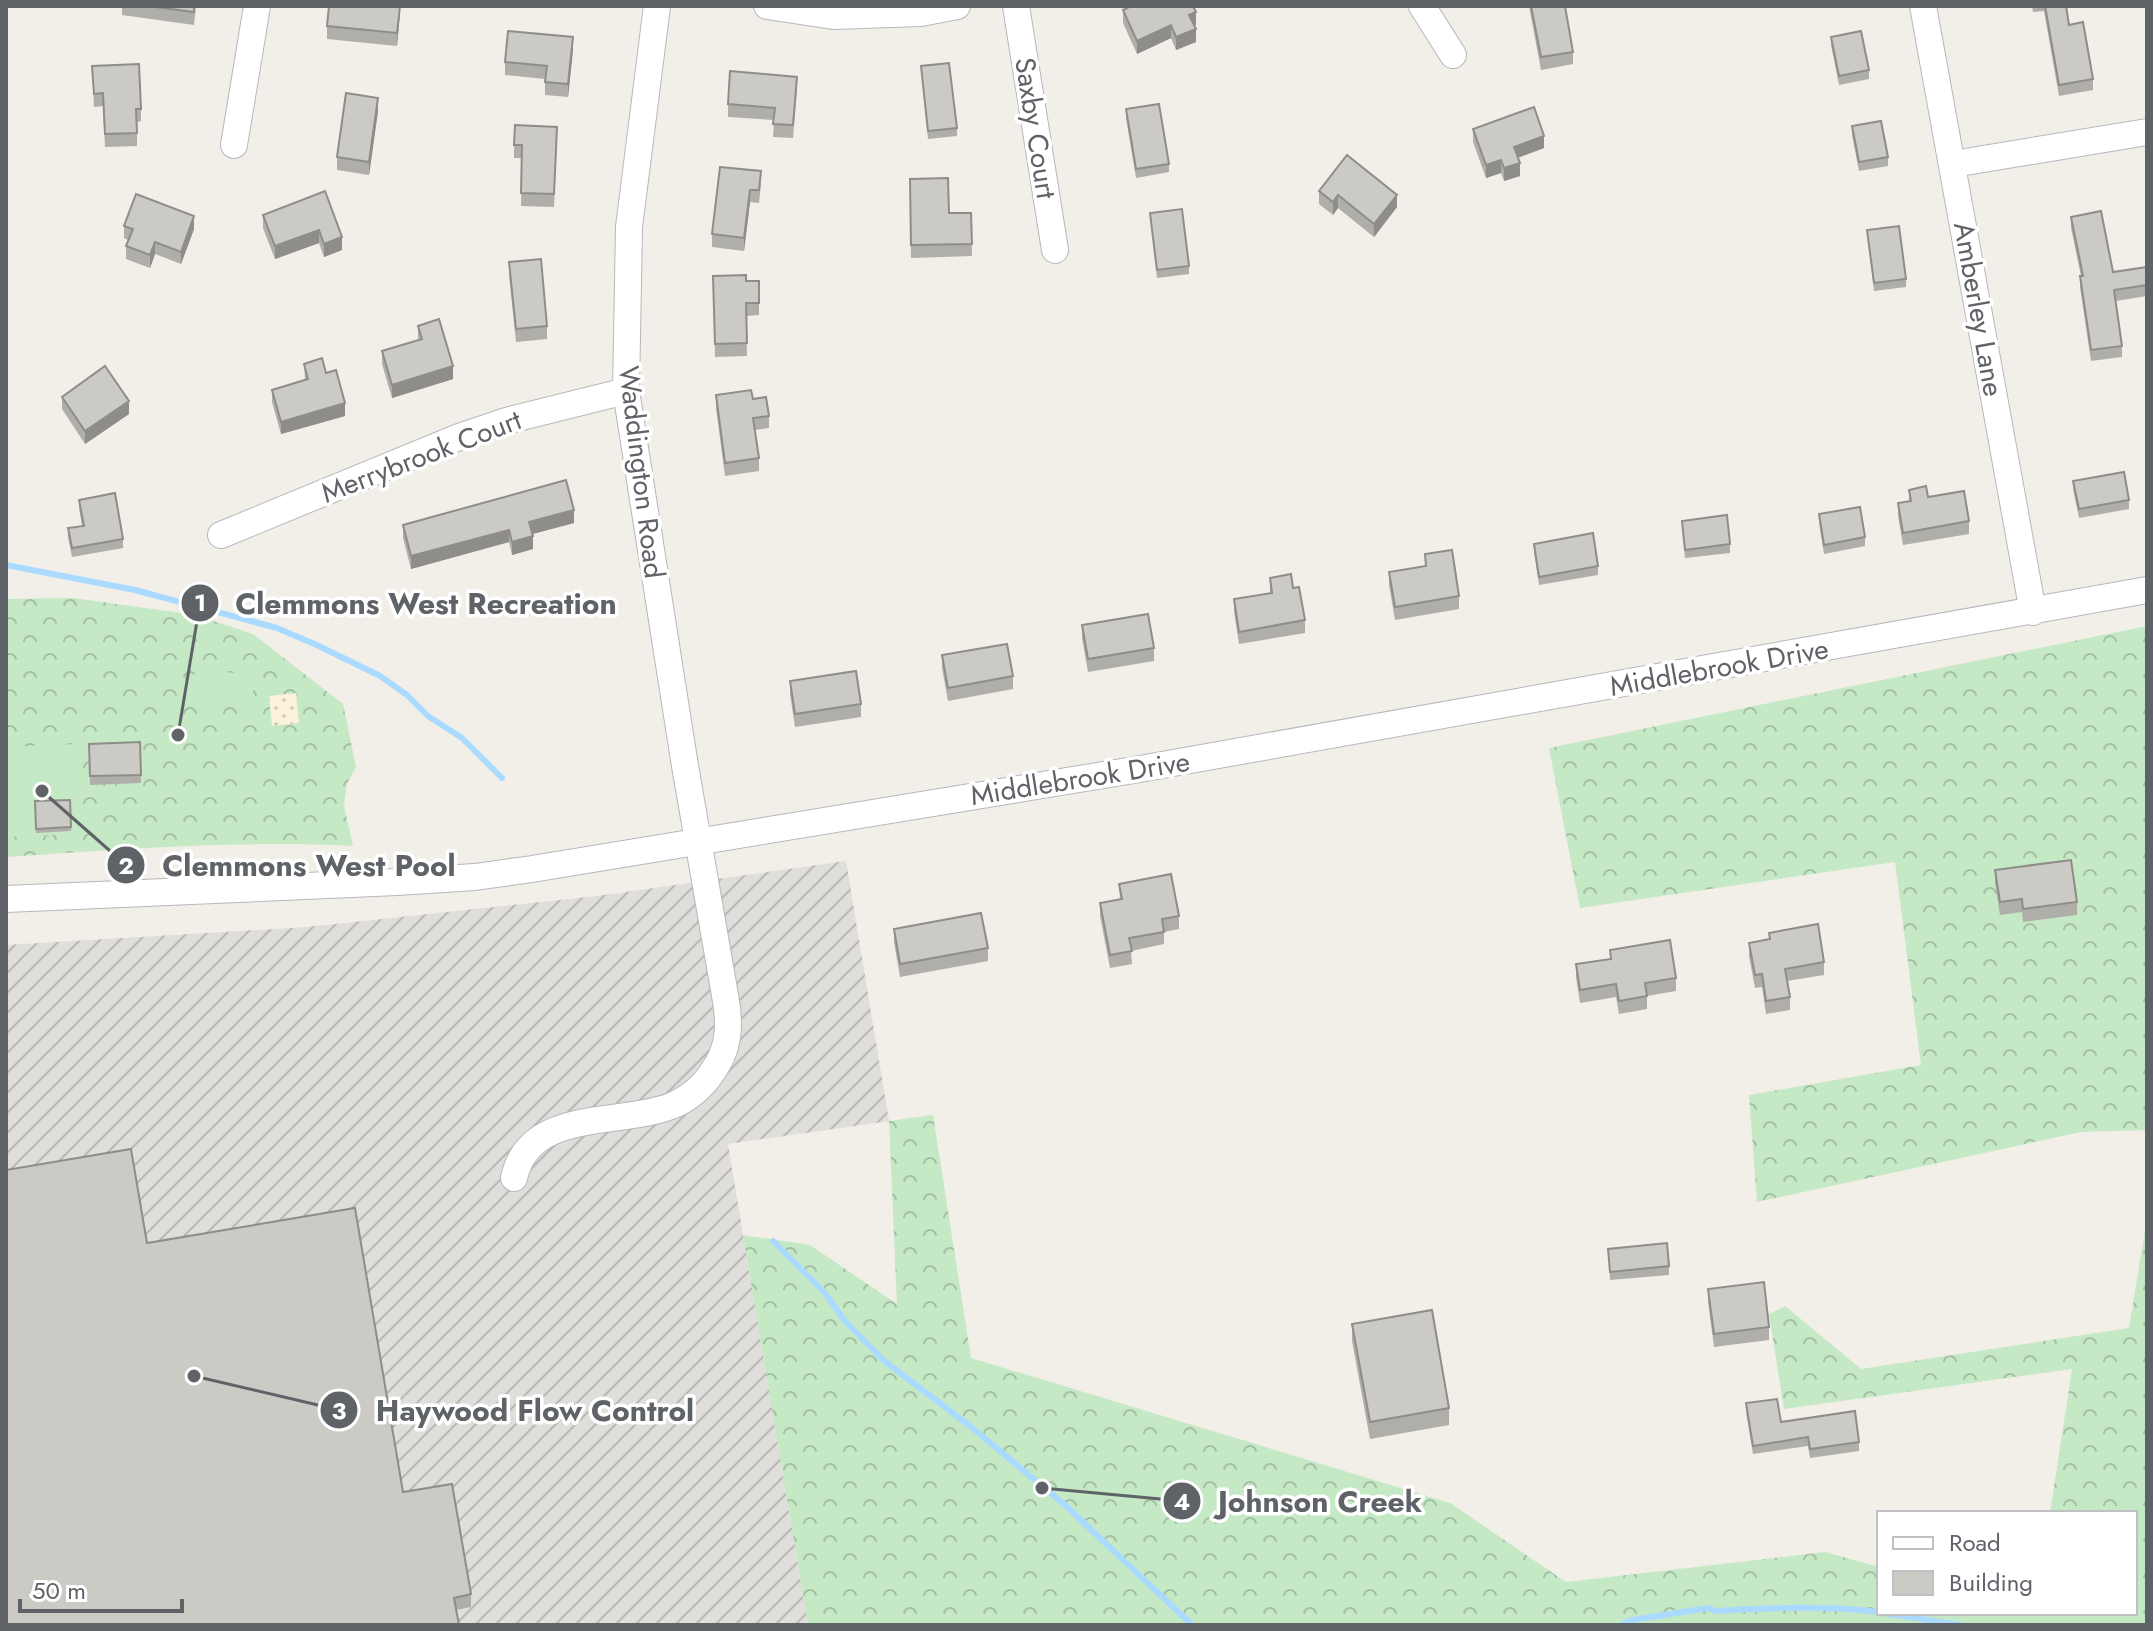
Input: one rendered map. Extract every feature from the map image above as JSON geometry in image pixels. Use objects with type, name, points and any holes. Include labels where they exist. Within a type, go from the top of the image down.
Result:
[{"type":"street","points":[[234,145],[257,6]]},
{"type":"street","name":"Waddington Road","points":[[514,1178],[521,1158],[541,1137],[560,1128],[669,1107],[701,1086],[719,1063],[725,1049],[729,1019],[626,391],[629,227],[657,6]]},
{"type":"street","points":[[767,6],[833,16],[921,13],[957,6]]},
{"type":"street","name":"Saxby Court","points":[[1016,6],[1055,250]]},
{"type":"street","points":[[1422,6],[1453,55]]},
{"type":"street","name":"Amberley Lane","points":[[1923,6],[2033,612]]},
{"type":"street","points":[[1953,164],[2147,132]]},
{"type":"street","name":"Merrybrook Court","points":[[221,535],[459,437],[506,421],[626,391]]},
{"type":"street","name":"Middlebrook Drive","points":[[6,899],[475,877],[1149,767],[2147,590]]},
{"type":"shaded area","points":[[846,861],[889,1121],[728,1144],[808,1625],[6,1625],[6,945],[307,927],[597,896]]},
{"type":"green space","points":[[73,598],[196,615],[253,634],[343,704],[356,767],[347,784],[344,806],[353,846],[223,845],[6,857],[6,599]]},
{"type":"green space","points":[[2147,626],[2147,1130],[2081,1132],[1757,1202],[1749,1095],[1921,1065],[1895,862],[1580,908],[1549,748]]},
{"type":"green space","points":[[200,669],[252,675],[254,689],[249,705],[190,705],[191,678]]},
{"type":"green space","points":[[77,744],[81,834],[6,837],[6,747]]},
{"type":"green space","points":[[933,1115],[971,1358],[1450,1503],[1566,1582],[1825,1552],[1877,1566],[1877,1615],[2137,1615],[2137,1511],[2050,1511],[2072,1369],[1784,1409],[1769,1314],[1785,1306],[1861,1369],[2129,1328],[2147,1218],[2147,1625],[808,1625],[743,1235],[810,1245],[897,1304],[889,1121]]},
{"type":"sand","points":[[296,693],[299,723],[272,726],[269,696]]},
{"type":"building","points":[[148,6],[194,6],[194,12]]},
{"type":"building","points":[[329,6],[400,6],[397,33],[327,26]]},
{"type":"building","points":[[1131,6],[1193,6],[1196,12],[1189,15],[1196,29],[1176,37],[1171,25],[1137,41],[1123,10]]},
{"type":"building","points":[[1531,6],[1565,6],[1573,52],[1541,57]]},
{"type":"building","points":[[2045,6],[2066,6],[2069,25],[2083,22],[2093,79],[2059,85]]},
{"type":"building","points":[[508,31],[573,37],[568,84],[545,82],[547,66],[505,62]]},
{"type":"building","points":[[1861,31],[1869,70],[1839,76],[1831,37]]},
{"type":"building","points":[[949,63],[957,128],[928,131],[921,66]]},
{"type":"building","points":[[139,64],[141,109],[136,109],[137,133],[105,134],[103,93],[94,94],[92,66]]},
{"type":"building","points":[[730,71],[797,77],[793,125],[773,124],[775,108],[728,104]]},
{"type":"building","points":[[346,93],[378,98],[369,162],[337,157]]},
{"type":"building","points":[[1159,104],[1169,164],[1136,169],[1126,109]]},
{"type":"building","points":[[1534,107],[1544,136],[1514,147],[1520,163],[1504,168],[1501,160],[1486,165],[1473,129]]},
{"type":"building","points":[[1881,121],[1888,157],[1859,162],[1852,126]]},
{"type":"building","points":[[515,125],[557,127],[554,194],[521,193],[522,145],[514,145]]},
{"type":"building","points":[[1347,155],[1397,195],[1374,224],[1338,195],[1333,202],[1319,191]]},
{"type":"building","points":[[720,167],[761,171],[759,190],[750,190],[744,238],[712,234]]},
{"type":"building","points":[[948,178],[949,213],[971,213],[972,244],[911,245],[910,179]]},
{"type":"building","points":[[325,191],[342,237],[324,244],[319,230],[275,246],[263,215]]},
{"type":"building","points":[[136,194],[194,216],[181,252],[155,242],[150,255],[126,246],[133,229],[124,226]]},
{"type":"building","points":[[1182,209],[1189,266],[1157,270],[1150,213]]},
{"type":"building","points":[[2101,211],[2113,272],[2147,267],[2147,285],[2114,290],[2122,346],[2091,350],[2080,276],[2083,276],[2071,217]]},
{"type":"building","points":[[1899,226],[1906,279],[1874,283],[1867,230]]},
{"type":"building","points":[[541,259],[547,326],[516,329],[509,262]]},
{"type":"building","points":[[746,275],[746,281],[759,281],[759,303],[746,303],[747,343],[715,344],[713,276]]},
{"type":"building","points":[[439,319],[453,366],[392,385],[382,351],[422,339],[418,326]]},
{"type":"building","points":[[322,358],[326,373],[336,370],[345,403],[281,422],[272,390],[308,379],[304,364]]},
{"type":"building","points":[[105,366],[129,401],[85,431],[62,397]]},
{"type":"building","points":[[751,390],[753,399],[766,397],[769,416],[753,418],[759,458],[725,463],[716,395]]},
{"type":"building","points":[[2124,472],[2129,500],[2079,509],[2073,481]]},
{"type":"building","points":[[566,480],[574,510],[529,522],[533,536],[512,542],[509,530],[411,556],[403,525]]},
{"type":"building","points":[[1926,486],[1928,497],[1964,491],[1969,521],[1903,533],[1898,503],[1911,501],[1909,490]]},
{"type":"building","points":[[115,493],[123,539],[72,548],[68,528],[84,526],[79,500]]},
{"type":"building","points":[[1860,507],[1865,537],[1824,545],[1819,514]]},
{"type":"building","points":[[1727,515],[1730,544],[1685,550],[1682,521]]},
{"type":"building","points":[[1593,533],[1598,566],[1539,577],[1534,544]]},
{"type":"building","points":[[1452,550],[1459,596],[1395,607],[1389,572],[1426,566],[1425,554]]},
{"type":"building","points":[[1291,574],[1293,588],[1299,587],[1305,620],[1239,632],[1234,599],[1272,593],[1270,578]]},
{"type":"building","points":[[1148,614],[1154,648],[1088,659],[1082,625]]},
{"type":"building","points":[[1007,644],[1013,676],[948,688],[942,655]]},
{"type":"building","points":[[856,671],[861,704],[795,714],[790,681]]},
{"type":"building","points":[[140,742],[141,775],[90,776],[89,744]]},
{"type":"building","points":[[70,800],[71,827],[36,829],[35,801]]},
{"type":"building","points":[[2071,860],[2077,902],[2023,909],[2022,899],[2000,902],[1995,870]]},
{"type":"building","points":[[1171,874],[1179,916],[1162,919],[1164,932],[1129,938],[1132,951],[1110,955],[1100,903],[1122,899],[1119,884]]},
{"type":"building","points":[[981,913],[988,948],[900,964],[894,929]]},
{"type":"building","points":[[1818,924],[1824,962],[1785,969],[1790,997],[1766,1001],[1762,974],[1755,975],[1749,943],[1770,939],[1769,933]]},
{"type":"building","points":[[1670,940],[1676,978],[1645,983],[1647,996],[1619,1001],[1616,984],[1580,990],[1576,964],[1611,959],[1610,950]]},
{"type":"building","points":[[131,1149],[147,1243],[355,1208],[403,1492],[452,1484],[471,1594],[454,1598],[459,1625],[6,1625],[6,1170]]},
{"type":"building","points":[[1667,1243],[1669,1266],[1610,1272],[1608,1249]]},
{"type":"building","points":[[1764,1282],[1769,1327],[1714,1334],[1708,1289]]},
{"type":"building","points":[[1432,1310],[1449,1408],[1370,1422],[1352,1324]]},
{"type":"building","points":[[1777,1399],[1781,1422],[1855,1411],[1859,1442],[1810,1449],[1808,1437],[1753,1446],[1746,1403]]},
{"type":"waterway","points":[[6,565],[135,590],[277,628],[319,646],[380,676],[407,695],[428,716],[462,738],[502,778]]},
{"type":"waterway","points":[[773,1241],[825,1293],[844,1320],[883,1360],[970,1426],[1066,1506],[1192,1625]]},
{"type":"waterway","points":[[1622,1625],[1632,1620],[1708,1608],[1716,1611],[1818,1608],[1877,1612]]},
{"type":"waterway","points":[[1896,1615],[1960,1625]]},
{"type":"place","name":"Clemmons West Recreation","points":[[178,735]]},
{"type":"place","name":"Clemmons West Pool","points":[[42,791]]},
{"type":"place","name":"Haywood Flow Control","points":[[194,1376]]},
{"type":"place","name":"Johnson Creek","points":[[1042,1488]]}]
